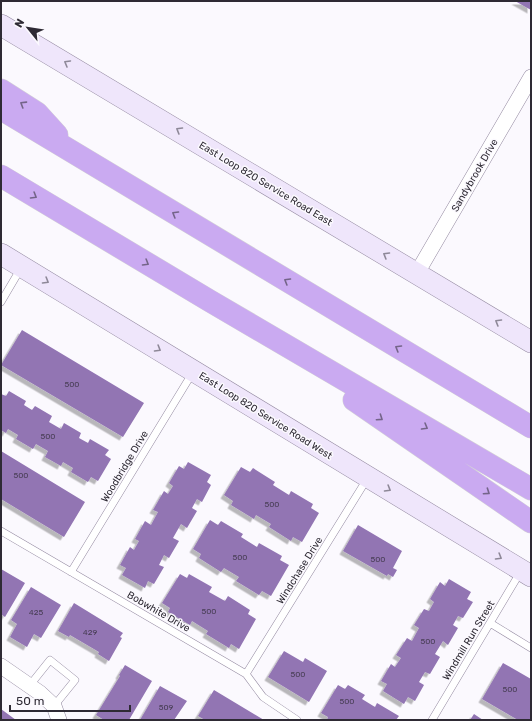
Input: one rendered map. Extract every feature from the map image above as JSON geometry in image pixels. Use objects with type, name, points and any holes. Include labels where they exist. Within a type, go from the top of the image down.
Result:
[{"type":"highway","points":[[1,90],[37,113],[71,151]]},
{"type":"highway","points":[[1,109],[531,427]]},
{"type":"highway","points":[[1,176],[210,301],[531,489]]},
{"type":"highway","points":[[210,301],[531,522]]},
{"type":"highway","points":[[432,368],[531,414]]},
{"type":"main road","name":"East Loop 820 Service Road East","points":[[1,25],[531,342]]},
{"type":"main road","name":"East Loop 820 Service Road West","points":[[1,254],[526,573]]},
{"type":"street","name":"Sandybrook Drive","points":[[417,273],[531,77]]},
{"type":"street","points":[[1,666],[30,685],[57,713]]},
{"type":"lane","points":[[1,302],[22,266]]},
{"type":"lane","name":"Woodbridge Drive","points":[[71,572],[194,370]]},
{"type":"lane","name":"Windchase Drive","points":[[246,674],[368,477]]},
{"type":"lane","name":"Bobwhite Drive","points":[[1,531],[246,674],[263,697],[297,720]]},
{"type":"lane","name":"Windmill Run Street","points":[[432,720],[490,623],[526,573]]},
{"type":"lane","points":[[490,623],[531,648]]},
{"type":"lane","points":[[30,685],[50,660],[74,680],[57,713]]},
{"type":"building","points":[[515,1],[531,1],[531,10]]},
{"type":"building","points":[[22,330],[144,403],[123,437],[1,365]]},
{"type":"building","points":[[9,391],[26,401],[24,405],[32,410],[35,406],[52,416],[49,422],[61,429],[64,423],[81,433],[79,438],[88,443],[90,439],[109,450],[105,455],[111,459],[98,481],[91,477],[88,482],[71,472],[73,468],[63,462],[61,466],[45,457],[48,451],[36,444],[33,449],[16,439],[18,435],[8,429],[6,433],[1,430],[1,394],[6,396]]},
{"type":"building","points":[[1,451],[85,502],[64,537],[1,499]]},
{"type":"building","points":[[188,462],[211,475],[207,482],[211,485],[202,502],[197,499],[192,508],[197,511],[187,528],[181,524],[173,538],[179,541],[169,558],[164,555],[159,565],[164,567],[154,584],[148,581],[145,588],[122,575],[126,568],[120,565],[130,547],[134,550],[139,541],[135,539],[145,521],[151,525],[158,512],[153,510],[164,491],[168,494],[173,486],[169,483],[179,466],[184,469]]},
{"type":"building","points":[[241,467],[250,472],[253,468],[275,482],[273,485],[289,495],[291,491],[313,504],[311,508],[319,513],[302,542],[293,537],[291,541],[269,527],[271,524],[256,515],[254,519],[231,505],[233,501],[224,495]]},
{"type":"building","points":[[210,520],[218,525],[221,521],[243,534],[241,537],[257,547],[259,543],[282,556],[280,560],[289,565],[271,596],[262,591],[259,595],[236,581],[239,577],[224,568],[221,572],[199,558],[201,554],[193,549]]},
{"type":"building","points":[[358,525],[402,551],[393,568],[397,570],[393,577],[388,574],[387,576],[343,551]]},
{"type":"building","points":[[1,569],[25,583],[5,617],[1,614]]},
{"type":"building","points":[[180,574],[187,578],[189,574],[212,587],[209,592],[225,601],[228,596],[250,610],[248,614],[256,619],[239,649],[231,644],[229,648],[206,634],[208,631],[192,621],[190,625],[168,612],[170,608],[162,603]]},
{"type":"building","points":[[449,579],[471,592],[467,599],[473,602],[463,618],[458,616],[453,625],[458,628],[448,645],[443,641],[435,654],[440,657],[430,674],[425,672],[419,682],[424,685],[415,701],[408,697],[404,704],[383,691],[387,684],[381,681],[391,664],[395,667],[401,658],[396,655],[407,638],[412,641],[419,628],[414,625],[424,609],[429,611],[434,602],[430,599],[440,582],[445,586]]},
{"type":"building","points":[[31,587],[61,605],[41,638],[34,634],[27,647],[10,637],[17,624],[11,620]]},
{"type":"building","points":[[74,603],[123,633],[120,637],[122,638],[109,661],[98,654],[99,652],[70,635],[69,637],[58,631]]},
{"type":"building","points":[[284,651],[303,662],[305,658],[327,671],[309,702],[268,677]]},
{"type":"building","points":[[503,663],[531,679],[531,720],[518,720],[482,699]]},
{"type":"building","points":[[125,665],[152,681],[129,720],[104,720],[96,715]]},
{"type":"building","points":[[338,685],[345,689],[348,685],[365,695],[362,699],[375,707],[377,703],[399,716],[396,720],[327,720],[328,717],[321,713]]},
{"type":"building","points":[[160,686],[187,701],[174,720],[140,720]]},
{"type":"building","points":[[214,690],[264,720],[205,720],[198,716]]},
{"type":"building","points":[[1,709],[16,720],[1,720]]},
{"type":"building","points":[[474,714],[483,720],[470,720]]}]
